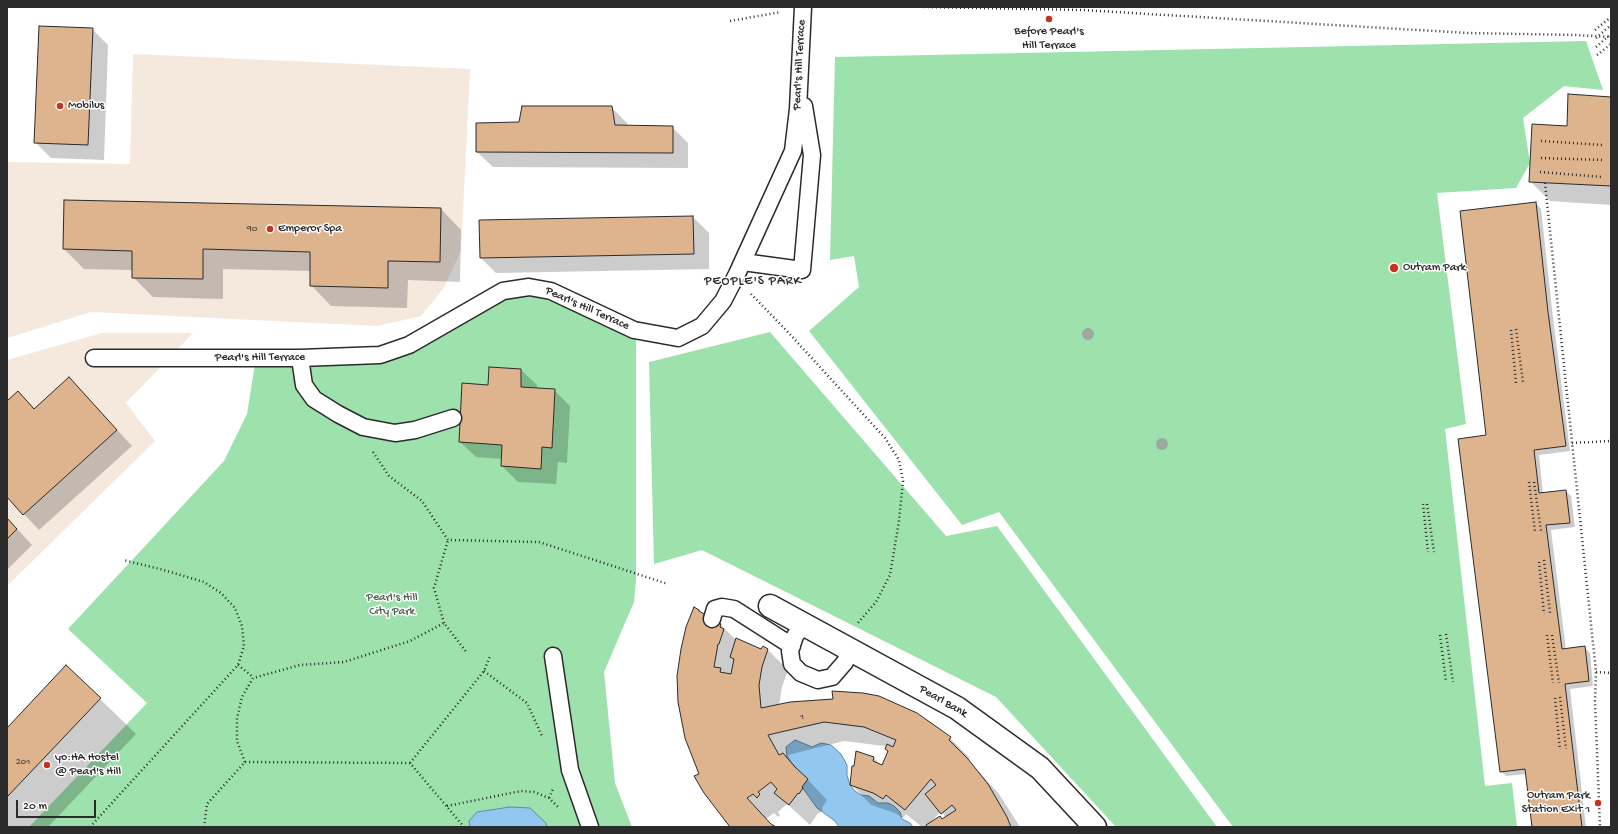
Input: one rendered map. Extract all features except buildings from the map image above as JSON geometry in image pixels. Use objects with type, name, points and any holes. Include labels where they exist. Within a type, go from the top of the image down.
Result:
[{"type":"street","name":"Pearl Bank","points":[[770,606],[957,708],[1040,768],[1095,827]]},
{"type":"lane","name":"Pearl's Hill Terrace","points":[[94,358],[300,358],[380,355],[409,346],[503,291],[529,286],[551,291],[634,330],[678,338],[702,326],[723,301],[740,268],[793,151],[800,81],[803,8]]},
{"type":"lane","points":[[740,268],[802,270],[812,154],[800,81]]},
{"type":"lane","points":[[300,358],[304,385],[314,399],[363,427],[395,433],[415,430],[454,418]]},
{"type":"lane","points":[[712,619],[715,608],[722,607],[734,609],[792,646]]},
{"type":"lane","points":[[803,624],[795,636],[790,651],[792,664],[801,673],[818,680],[832,677],[845,662],[845,647]]},
{"type":"lane","points":[[553,656],[570,770],[590,827]]},
{"type":"path","points":[[924,7],[1082,10],[1468,33],[1611,36]]},
{"type":"path","points":[[730,21],[803,8]]},
{"type":"path","points":[[1595,30],[1611,17]]},
{"type":"path","points":[[1596,38],[1611,26]]},
{"type":"path","points":[[1596,47],[1611,36]]},
{"type":"path","points":[[1597,55],[1611,44]]},
{"type":"path","points":[[1541,141],[1603,145]]},
{"type":"path","points":[[1541,158],[1603,160]]},
{"type":"path","points":[[1540,172],[1602,177]]},
{"type":"path","points":[[1545,183],[1596,672],[1595,701],[1600,827]]},
{"type":"path","points":[[740,268],[746,288],[885,438],[899,460],[904,481],[890,575],[876,602],[845,647]]},
{"type":"path","points":[[1516,329],[1523,382]]},
{"type":"path","points":[[1511,330],[1516,383]]},
{"type":"path","points":[[1572,443],[1611,440]]},
{"type":"path","points":[[372,451],[389,476],[422,501],[448,540],[434,588],[444,623],[467,653]]},
{"type":"path","points":[[1534,481],[1541,531]]},
{"type":"path","points":[[1529,482],[1535,531]]},
{"type":"path","points":[[1423,504],[1428,552]]},
{"type":"path","points":[[1427,504],[1434,552]]},
{"type":"path","points":[[448,540],[539,542],[668,584]]},
{"type":"path","points":[[90,827],[238,665],[244,646],[242,626],[234,608],[221,592],[204,582],[123,560]]},
{"type":"path","points":[[1544,560],[1550,613]]},
{"type":"path","points":[[1539,562],[1544,614]]},
{"type":"path","points":[[244,762],[238,741],[237,718],[242,697],[253,678],[300,665],[344,662],[410,641],[444,623]]},
{"type":"path","points":[[1440,634],[1446,682]]},
{"type":"path","points":[[1446,634],[1453,682]]},
{"type":"path","points":[[1547,635],[1553,683]]},
{"type":"path","points":[[1552,635],[1559,682]]},
{"type":"path","points":[[410,762],[484,671],[490,656]]},
{"type":"path","points":[[238,665],[253,678]]},
{"type":"path","points":[[484,671],[527,703],[544,742]]},
{"type":"path","points":[[1596,672],[1611,673]]},
{"type":"path","points":[[1560,697],[1566,749]]},
{"type":"path","points":[[1555,698],[1560,750]]},
{"type":"path","points":[[204,827],[207,804],[244,762],[410,762],[464,827]]},
{"type":"path","points":[[447,806],[521,791],[534,792],[549,798],[563,812]]},
{"type":"shaded area","points":[[133,54],[470,69],[461,251],[443,289],[421,316],[377,326],[91,312],[7,338],[7,162],[130,164]]},
{"type":"shaded area","points":[[102,333],[193,333],[126,403],[155,441],[7,586],[7,360]]},
{"type":"green space","points":[[1586,41],[1603,90],[1564,86],[1523,118],[1530,163],[1516,188],[1437,193],[1466,424],[1445,429],[1485,786],[1512,783],[1517,827],[1233,827],[999,512],[962,525],[809,331],[859,287],[854,256],[830,260],[835,57]]},
{"type":"green space","name":"Pearl's Hill City Park","points":[[530,294],[552,297],[636,337],[636,580],[634,602],[604,672],[615,783],[632,827],[29,827],[147,703],[68,629],[224,461],[247,414],[255,364],[379,362],[507,296]]},
{"type":"green space","points":[[770,332],[946,536],[997,526],[1217,827],[1116,827],[996,697],[702,550],[654,564],[649,362]]},
{"type":"water","points":[[795,740],[812,747],[821,743],[831,745],[841,754],[847,765],[847,775],[850,785],[855,791],[861,795],[869,796],[878,803],[888,803],[894,806],[900,812],[902,819],[910,823],[913,827],[839,827],[835,821],[817,808],[802,787],[795,767],[787,758],[786,747]]},
{"type":"water","points":[[510,807],[530,808],[546,823],[547,827],[470,827],[469,821],[477,812]]},
{"type":"place","name":"Before Pearl's Hill Terrace","points":[[1049,19]]},
{"type":"place","name":"Mobilus","points":[[60,106]]},
{"type":"place","name":"Emperor Spa","points":[[270,229]]},
{"type":"place","name":"Outram Park","points":[[1394,268]]},
{"type":"place","name":"yo:HA Hostel @ Pearl's Hill","points":[[47,765]]},
{"type":"place","name":"Outram Park Station Exit 1","points":[[1598,803]]},
{"type":"district","name":"PEOPLE'S PARK","points":[[753,282]]}]
